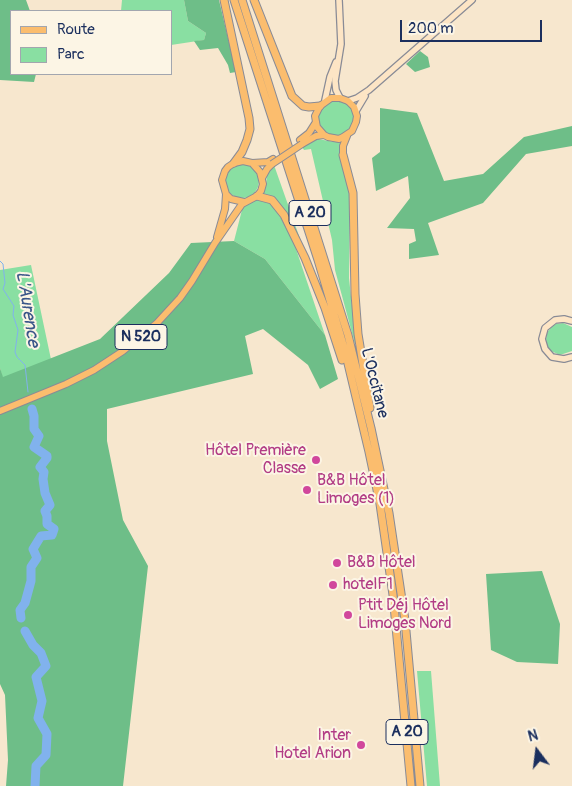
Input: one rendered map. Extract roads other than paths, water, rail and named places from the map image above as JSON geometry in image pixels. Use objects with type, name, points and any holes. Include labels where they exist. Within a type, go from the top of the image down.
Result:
[{"type":"highway","points":[[224,0],[250,129],[242,152],[234,163]]},
{"type":"highway","name":"L'Occitane","points":[[234,0],[318,260],[356,394],[386,541],[402,678],[411,786]]},
{"type":"highway","name":"L'Occitane","points":[[242,0],[348,335],[371,428],[389,513],[405,620],[420,786]]},
{"type":"highway","points":[[254,0],[292,96],[303,106],[309,107],[323,103]]},
{"type":"highway","points":[[343,155],[354,199],[355,294],[358,334],[370,404],[371,428]]},
{"type":"highway","points":[[257,196],[272,200],[278,206],[288,224],[305,258],[325,308],[350,386],[356,394]]},
{"type":"main road","points":[[339,0],[341,34],[335,81],[336,90],[340,98]]},
{"type":"main road","points":[[348,101],[357,98],[369,90],[472,0]]},
{"type":"main road","points":[[323,103],[339,52]]},
{"type":"main road","points":[[343,155],[347,136],[355,127],[356,111],[369,90]]},
{"type":"main road","points":[[301,142],[316,122],[317,110],[331,98],[340,98],[348,101],[356,111]]},
{"type":"main road","points":[[316,122],[324,135],[333,139],[347,136]]},
{"type":"main road","points":[[272,161],[262,178],[261,191],[257,196],[244,202],[231,199],[226,194],[222,185],[223,176],[228,166],[243,161],[252,163],[272,161],[301,142],[324,135]]},
{"type":"main road","points":[[252,163],[257,167],[262,178]]},
{"type":"main road","name":"N 520","points":[[215,243],[225,209],[226,194]]},
{"type":"main road","name":"N 520","points":[[0,411],[36,397],[94,370],[123,352],[180,298],[244,202]]},
{"type":"main road","points":[[570,319],[555,320],[548,324],[543,332],[542,342],[544,349],[552,357],[558,359],[572,358]]},
{"type":"waterway","name":"L'Aurence","points":[[0,261],[3,264],[5,283],[3,289],[14,306],[13,315],[18,330],[15,352],[25,365],[28,392]]},
{"type":"waterway","name":"L'Aurence","points":[[21,618],[20,610],[25,603],[31,581],[31,567],[37,558],[33,549],[41,536],[52,535],[54,529],[47,524],[45,511],[50,505],[45,493],[44,472],[40,467],[47,456],[34,447],[39,436],[34,429],[32,409]]},
{"type":"waterway","name":"L'Aurence","points":[[25,631],[33,645],[41,653],[46,666],[36,677],[42,701],[38,718],[47,734],[46,755],[36,766],[35,786]]},
{"type":"place","name":"Hôtel Première Classe","points":[[316,460]]},
{"type":"place","name":"B&B Hôtel Limoges (1)","points":[[307,490]]},
{"type":"place","name":"B&B Hôtel","points":[[337,563]]},
{"type":"place","name":"hotelF1","points":[[333,585]]},
{"type":"place","name":"Ptit Déj Hôtel Limoges Nord","points":[[348,615]]},
{"type":"place","name":"Inter Hotel Arion","points":[[361,745]]}]
